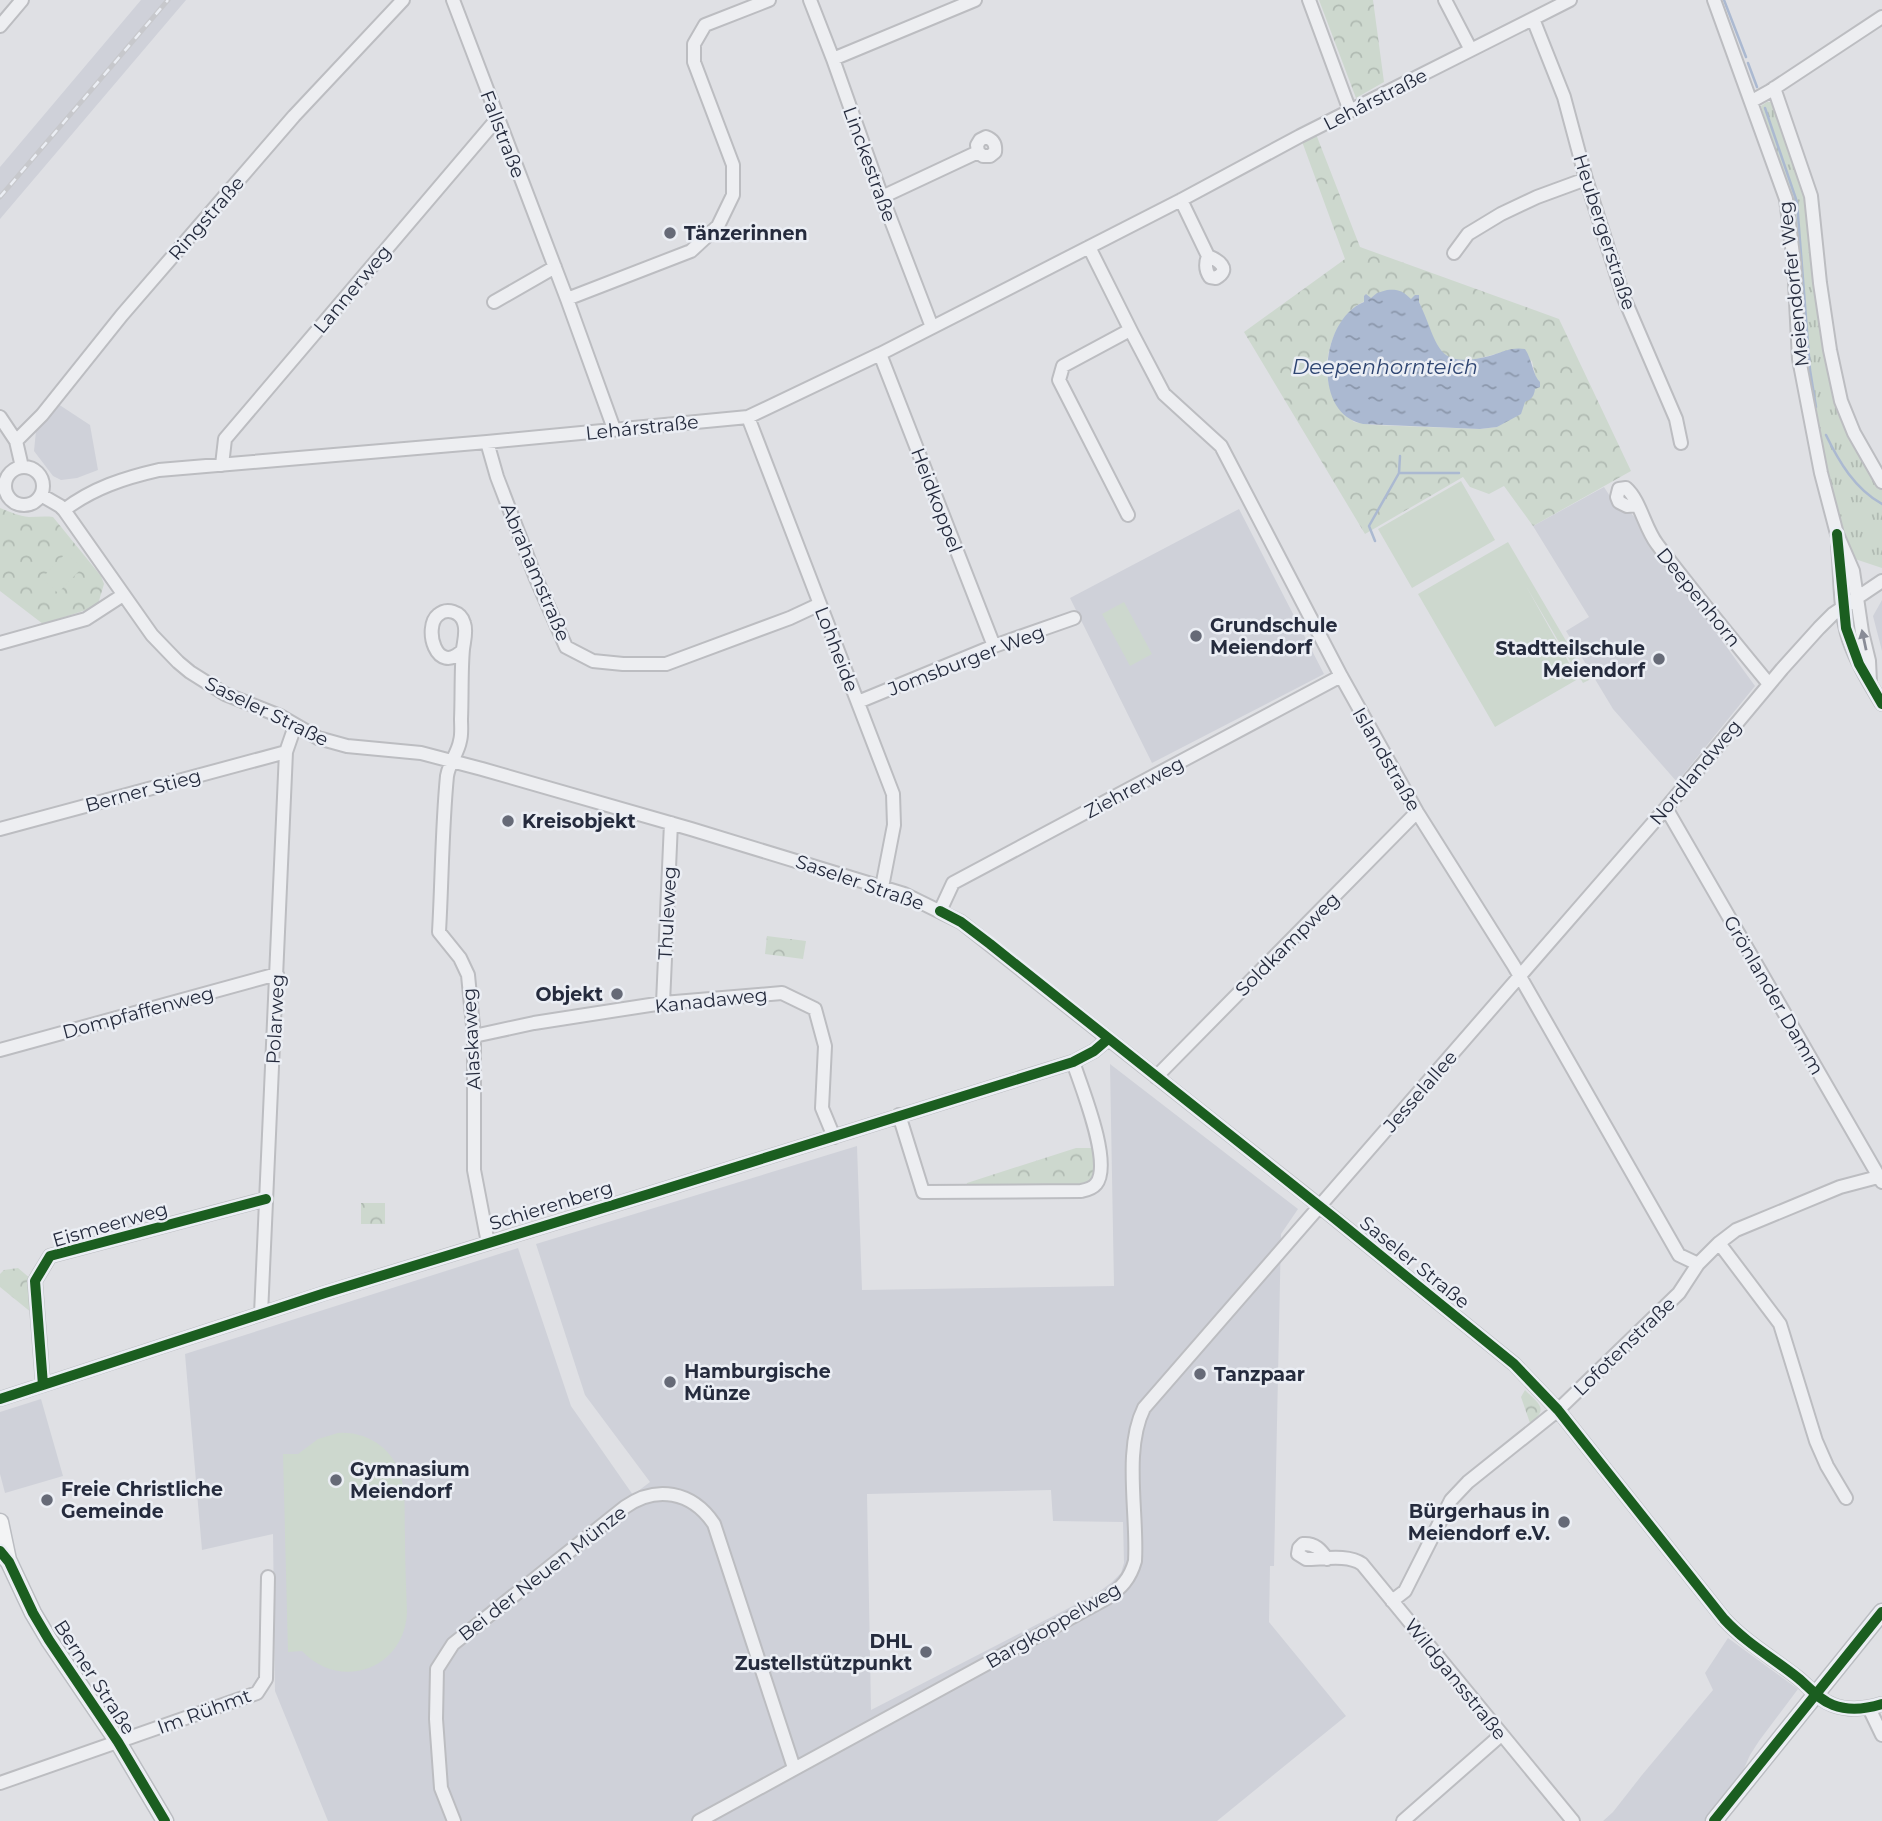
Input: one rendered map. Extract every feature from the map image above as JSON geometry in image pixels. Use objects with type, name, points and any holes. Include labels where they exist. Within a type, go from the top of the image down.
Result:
[{"type":"main road","name":"Berner Straße","points":[[0,1522],[7,1548],[4,1557],[34,1616],[118,1742],[165,1821]]},
{"type":"main road","points":[[1714,1821],[1882,1612]]},
{"type":"street","points":[[0,26],[22,0]]},
{"type":"street","name":"Ringstraße","points":[[16,441],[41,416],[122,315],[294,116],[403,0]]},
{"type":"street","name":"Fallstraße","points":[[453,0],[614,429]]},
{"type":"street","points":[[567,299],[691,251],[718,226],[733,195],[733,165],[694,62],[694,44],[705,25],[769,0]]},
{"type":"street","name":"Linckestraße","points":[[810,0],[834,59],[881,197],[932,327]]},
{"type":"street","points":[[834,59],[975,0]]},
{"type":"street","points":[[1309,0],[1350,111]]},
{"type":"street","points":[[1446,0],[1471,50]]},
{"type":"street","name":"Lehárstraße","points":[[64,510],[101,487],[159,470],[487,443],[748,416],[880,354],[1570,0]]},
{"type":"street","name":"Meiendorfer Weg","points":[[1714,0],[1786,199],[1794,263],[1799,359],[1821,473],[1837,534]]},
{"type":"street","points":[[1752,102],[1882,17]]},
{"type":"street","name":"Heubergerstraße","points":[[1533,19],[1564,97],[1586,179],[1624,298],[1676,419],[1681,443]]},
{"type":"street","name":"Meiendorfer Weg","points":[[1774,88],[1811,196],[1818,270],[1841,401],[1854,433],[1882,482]]},
{"type":"street","name":"Lannerweg","points":[[222,465],[225,439],[497,119]]},
{"type":"street","points":[[881,197],[978,152]]},
{"type":"street","points":[[1454,253],[1468,234],[1502,214],[1537,197],[1586,179]]},
{"type":"street","points":[[1181,200],[1208,256]]},
{"type":"street","name":"Islandstraße","points":[[1089,247],[1164,394],[1221,446],[1341,676],[1417,812],[1520,976],[1679,1255],[1698,1264]]},
{"type":"street","points":[[494,302],[555,267]]},
{"type":"street","points":[[1128,516],[1059,380],[1063,366],[1130,330]]},
{"type":"street","name":"Heidkoppel","points":[[880,354],[994,646]]},
{"type":"street","name":"Lohheide","points":[[748,416],[893,794],[894,825],[882,887]]},
{"type":"street","points":[[0,417],[16,441],[22,467]]},
{"type":"street","name":"Abrahamstraße","points":[[487,443],[497,477],[539,586],[566,647],[593,661],[666,664],[790,618],[820,604]]},
{"type":"street","points":[[22,467],[32,468],[39,474],[43,484],[41,495],[26,505],[4,497],[6,490],[3,483],[11,472],[22,467]]},
{"type":"street","name":"Saseler Straße","points":[[41,495],[64,510],[152,635],[190,672],[225,694],[280,716],[318,738],[340,745],[405,751],[452,761],[671,823],[904,894],[961,922],[1514,1364],[1558,1410],[1727,1623],[1744,1639],[1826,1702],[1837,1706],[1876,1706]]},
{"type":"street","name":"Deepenhorn","points":[[1637,505],[1655,542],[1769,684]]},
{"type":"street","points":[[1837,534],[1853,571],[1869,661],[1870,682]]},
{"type":"street","points":[[1837,534],[1843,607],[1849,640],[1859,664],[1882,704]]},
{"type":"street","name":"Nordlandweg","points":[[1520,976],[1819,628],[1843,607],[1882,581]]},
{"type":"street","points":[[0,643],[86,619],[123,595]]},
{"type":"street","name":"Jomsburger Weg","points":[[858,702],[994,646],[1074,618]]},
{"type":"street","points":[[452,761],[460,741],[463,650]]},
{"type":"street","name":"Ziehrerweg","points":[[940,911],[953,883],[1341,676]]},
{"type":"street","name":"Polarweg","points":[[261,1314],[286,752],[295,726]]},
{"type":"street","name":"Berner Stieg","points":[[0,829],[286,752]]},
{"type":"street","name":"Alaskaweg","points":[[452,761],[448,772],[439,932],[460,958],[468,975],[474,1036],[474,1170],[488,1243]]},
{"type":"street","name":"Grönlander Damm","points":[[1665,808],[1880,1180]]},
{"type":"street","name":"Soldkampweg","points":[[1156,1077],[1417,812]]},
{"type":"street","name":"Thuleweg","points":[[663,1003],[671,823]]},
{"type":"street","name":"Dompfaffenweg","points":[[0,1049],[277,974]]},
{"type":"street","name":"Jesselallee","points":[[1319,1206],[1520,976]]},
{"type":"street","name":"Kanadaweg","points":[[474,1036],[534,1023],[663,1003],[782,993],[815,1009],[825,1046],[822,1108],[834,1136]]},
{"type":"street","name":"Schierenberg","points":[[0,1399],[261,1314],[1073,1062],[1094,1051],[1108,1039]]},
{"type":"street","points":[[899,1115],[923,1192],[1085,1190],[1094,1186],[1099,1178],[1100,1148],[1073,1062]]},
{"type":"street","name":"Lofotenstraße","points":[[1392,1601],[1405,1591],[1451,1500],[1468,1482],[1558,1410],[1679,1293],[1698,1264],[1719,1243],[1736,1230],[1840,1187],[1880,1180]]},
{"type":"street","name":"Eismeerweg","points":[[43,1385],[34,1281],[51,1256],[266,1199]]},
{"type":"street","name":"Bargkoppelweg","points":[[699,1821],[1107,1598],[1126,1583],[1135,1561],[1133,1443],[1144,1409],[1319,1206]]},
{"type":"street","points":[[1719,1243],[1780,1324],[1816,1441],[1846,1498]]},
{"type":"street","name":"Bei der Neuen Münze","points":[[454,1821],[441,1788],[436,1719],[437,1669],[453,1644],[625,1507],[652,1494],[670,1494],[686,1499],[703,1511],[714,1524],[794,1769]]},
{"type":"street","name":"Wildgansstraße","points":[[1328,1559],[1351,1559],[1359,1562],[1573,1821]]},
{"type":"street","name":"Im Rühmt","points":[[0,1783],[257,1693],[266,1679],[268,1577]]},
{"type":"street","points":[[1876,1706],[1882,1735]]},
{"type":"street","points":[[1403,1821],[1501,1735]]},
{"type":"shaded area","points":[[141,0],[186,0],[0,219],[0,167]]},
{"type":"shaded area","points":[[58,404],[90,425],[98,470],[77,478],[61,480],[53,476],[34,451],[36,431]]},
{"type":"shaded area","name":"Stadtteilschule Meiendorf","points":[[1604,487],[1615,504],[1630,512],[1639,522],[1645,535],[1755,686],[1677,782],[1613,709],[1566,631],[1589,617],[1533,526]]},
{"type":"shaded area","name":"Grundschule Meiendorf","points":[[1239,509],[1324,674],[1152,763],[1070,598]]},
{"type":"shaded area","points":[[1882,600],[1882,651],[1873,616]]},
{"type":"shaded area","points":[[1110,1064],[1298,1209],[1281,1234],[1274,1566],[1270,1566],[1269,1622],[1346,1716],[1217,1821],[328,1821],[275,1691],[273,1534],[202,1550],[185,1354],[518,1248],[571,1406],[633,1495],[650,1482],[585,1395],[536,1244],[857,1146],[862,1290],[1114,1286]],"holes":[[[1051,1490],[1053,1521],[1123,1522],[1124,1563],[1121,1573],[1096,1594],[871,1710],[867,1494]]]},
{"type":"shaded area","points":[[41,1399],[63,1476],[5,1493],[0,1474],[0,1412]]},
{"type":"shaded area","points":[[1728,1638],[1798,1689],[1759,1741],[1739,1780],[1707,1821],[1603,1821],[1713,1690],[1705,1673]]},
{"type":"green space","points":[[1319,0],[1373,0],[1384,82],[1356,98]]},
{"type":"green space","points":[[1767,102],[1776,102],[1808,203],[1822,339],[1834,385],[1866,465],[1882,490],[1882,568],[1855,559],[1834,507],[1804,355],[1793,207],[1761,106]]},
{"type":"green space","points":[[1314,129],[1360,247],[1559,319],[1631,471],[1533,526],[1504,486],[1489,494],[1470,487],[1463,477],[1365,534],[1244,332],[1345,259],[1300,136]],"holes":[[[1371,298],[1412,299],[1419,302],[1435,342],[1448,358],[1476,359],[1512,349],[1532,361],[1535,389],[1525,402],[1497,427],[1480,429],[1354,422],[1335,399],[1327,368],[1331,345],[1341,323],[1358,305]]]},
{"type":"green space","points":[[1461,481],[1495,540],[1412,588],[1378,529]]},
{"type":"green space","points":[[0,508],[25,516],[53,517],[101,576],[104,584],[98,604],[43,624],[0,591]]},
{"type":"green space","points":[[1508,542],[1589,680],[1583,683],[1526,586],[1578,679],[1495,727],[1418,594]]},
{"type":"green space","points":[[66,553],[82,568],[58,593],[42,578]]},
{"type":"green space","points":[[1124,602],[1152,654],[1130,666],[1102,614]]},
{"type":"green space","points":[[767,936],[806,941],[803,959],[765,954]]},
{"type":"green space","points":[[1076,1148],[1097,1148],[1097,1174],[1087,1186],[965,1189],[967,1183]]},
{"type":"green space","points":[[361,1203],[385,1203],[385,1224],[361,1224]]},
{"type":"green space","points":[[18,1268],[31,1279],[32,1313],[0,1287],[0,1274],[4,1270]]},
{"type":"green space","points":[[1525,1390],[1538,1402],[1541,1410],[1530,1423],[1521,1397]]},
{"type":"green space","points":[[338,1433],[360,1435],[387,1452],[399,1470],[404,1501],[407,1612],[403,1632],[395,1648],[383,1660],[368,1668],[351,1672],[334,1670],[317,1663],[302,1651],[288,1652],[283,1454],[298,1454],[318,1439]]},
{"type":"water","name":"Deepenhornteich","points":[[1387,290],[1400,291],[1411,299],[1419,295],[1419,302],[1436,342],[1449,357],[1460,360],[1474,359],[1513,349],[1525,349],[1540,387],[1535,389],[1532,397],[1525,402],[1521,414],[1497,427],[1480,429],[1363,424],[1346,417],[1335,403],[1329,385],[1331,345],[1338,327],[1349,312],[1364,302],[1366,294],[1371,298]]},
{"type":"waterway","points":[[1724,0],[1746,57]]},
{"type":"waterway","points":[[1748,63],[1757,87]]},
{"type":"waterway","points":[[1765,108],[1797,202],[1810,370],[1816,407]]},
{"type":"waterway","points":[[1826,435],[1849,474],[1864,491],[1882,504]]},
{"type":"waterway","points":[[1400,456],[1399,473],[1459,473]]},
{"type":"waterway","points":[[1375,541],[1369,526],[1399,473]]},
{"type":"railway","points":[[0,197],[168,0]]},
{"type":"cycle path","points":[[1837,534],[1846,628],[1859,664],[1882,704]]},
{"type":"cycle path","points":[[940,911],[961,922],[990,944],[1514,1364],[1558,1410],[1724,1619],[1741,1636],[1828,1703],[1851,1709],[1882,1704]]},
{"type":"cycle path","points":[[0,1399],[325,1293],[1073,1062],[1094,1051],[1108,1039]]},
{"type":"cycle path","points":[[43,1385],[35,1281],[50,1256],[266,1199]]},
{"type":"cycle path","points":[[0,1551],[9,1562],[49,1640],[118,1742],[165,1821]]},
{"type":"cycle path","points":[[1714,1821],[1882,1612]]},
{"type":"place","name":"Tänzerinnen","points":[[670,233]]},
{"type":"place","name":"Grundschule Meiendorf","points":[[1196,636]]},
{"type":"place","name":"Stadtteilschule Meiendorf","points":[[1659,659]]},
{"type":"place","name":"Kreisobjekt","points":[[508,821]]},
{"type":"place","name":"Objekt","points":[[617,994]]},
{"type":"place","name":"Tanzpaar","points":[[1200,1374]]},
{"type":"place","name":"Hamburgische Münze","points":[[670,1382]]},
{"type":"place","name":"Gymnasium Meiendorf","points":[[336,1480]]},
{"type":"place","name":"Freie Christliche Gemeinde","points":[[47,1500]]},
{"type":"place","name":"Bürgerhaus in Meiendorf e.V.","points":[[1564,1522]]},
{"type":"place","name":"DHL Zustellstützpunkt","points":[[926,1652]]}]
